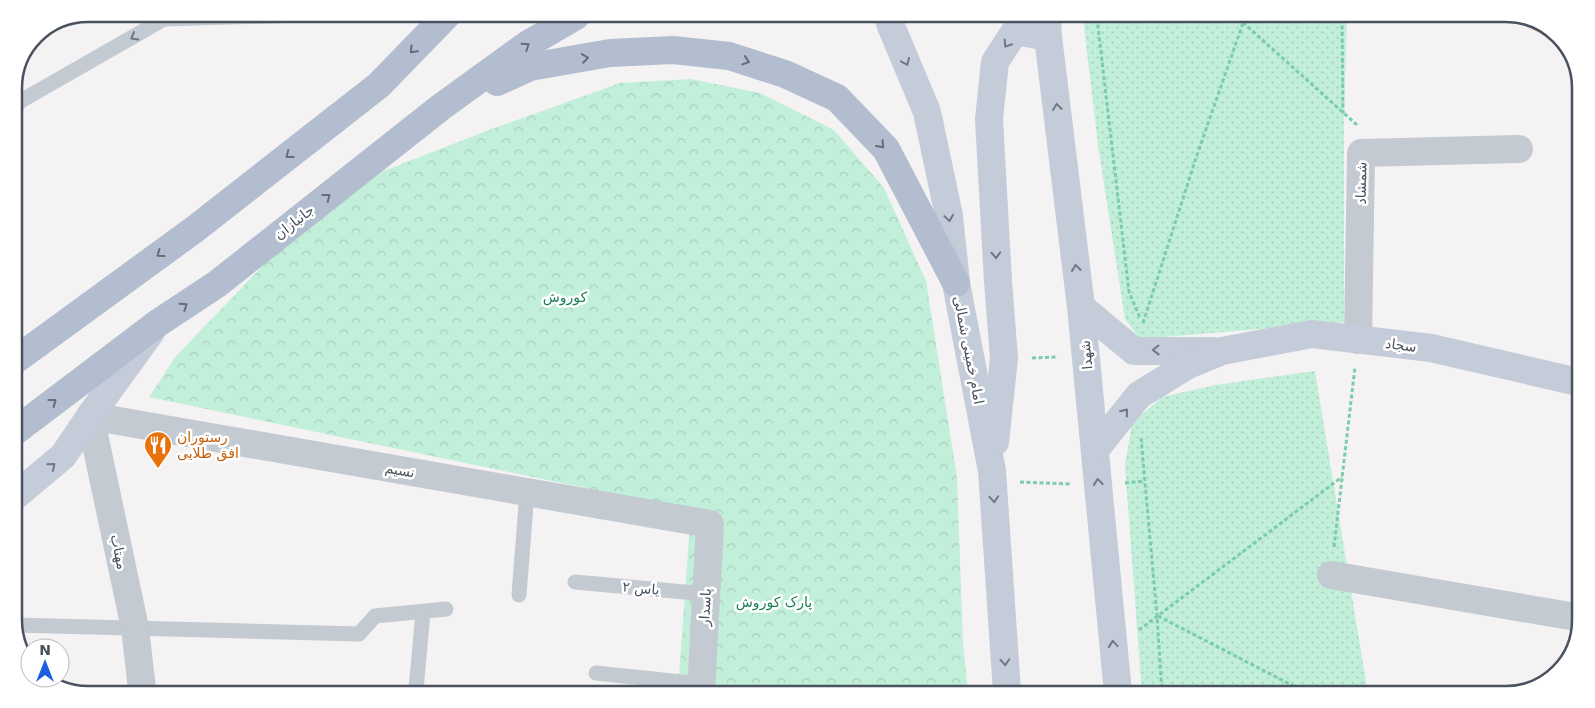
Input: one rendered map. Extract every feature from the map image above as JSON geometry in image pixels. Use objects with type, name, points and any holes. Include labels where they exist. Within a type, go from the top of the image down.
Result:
[{"type":"main road","points":[[23,354],[195,229],[379,85],[440,22]]},
{"type":"main road","name":"جانبازان","points":[[23,425],[158,323],[217,284],[440,107],[528,44],[566,22]]},
{"type":"main road","name":"امام خمینی شمالی","points":[[890,22],[927,112],[949,216],[956,283],[992,471],[1007,686]]},
{"type":"main road","points":[[992,471],[1004,358],[989,119],[995,62],[1015,31],[1048,27]]},
{"type":"main road","name":"شهدا","points":[[1048,27],[1081,308],[1117,686]]},
{"type":"main road","points":[[440,107],[530,67],[610,53],[673,50],[729,56],[785,74],[837,98],[886,149],[956,283]]},
{"type":"main road","name":"سجاد","points":[[1081,308],[1134,351],[1222,351],[1312,334],[1431,348],[1572,381]]},
{"type":"main road","points":[[23,489],[63,456],[158,323]]},
{"type":"main road","name":"سجاد","points":[[1095,450],[1139,395],[1188,365],[1222,351]]},
{"type":"street","name":"شمشاد","points":[[1358,340],[1361,154],[1519,149]]},
{"type":"street","name":"نسیم","points":[[90,416],[710,524]]},
{"type":"street","name":"مهتاب","points":[[90,416],[135,628],[142,686]]},
{"type":"street","name":"پاسدار","points":[[701,686],[710,524]]},
{"type":"street","points":[[1330,575],[1572,617]]},
{"type":"lane","points":[[23,99],[154,22]]},
{"type":"lane","points":[[519,595],[527,492]]},
{"type":"lane","name":"یاس ۲","points":[[575,582],[706,594]]},
{"type":"lane","points":[[23,625],[359,634],[375,616],[446,609]]},
{"type":"lane","points":[[416,686],[423,612]]},
{"type":"lane","points":[[596,673],[694,686]]},
{"type":"path","points":[[1097,22],[1130,292],[1143,324]]},
{"type":"path","points":[[1242,22],[1388,152]]},
{"type":"path","points":[[1342,22],[1344,113]]},
{"type":"path","points":[[1330,575],[1358,340]]},
{"type":"path","points":[[1004,358],[1086,357]]},
{"type":"path","points":[[1114,649],[1342,477]]},
{"type":"path","points":[[1157,616],[1292,686]]},
{"type":"green space","points":[[1083,22],[1347,22],[1344,113],[1344,322],[1140,339],[1125,319],[1098,145]]},
{"type":"green space","name":"کوروش","points":[[691,79],[760,93],[834,130],[884,188],[926,281],[957,478],[963,643],[967,686],[678,686],[691,510],[149,397],[176,356],[280,248],[334,202],[381,172],[489,130],[620,83]]},
{"type":"green space","points":[[1315,371],[1367,686],[1141,686],[1125,466],[1132,423],[1162,397],[1216,385]]},
{"type":"place","name":"رستوران افق طلایی","points":[[158,469]]},
{"type":"park label","name":"پارک کوروش","points":[[774,602]]}]
